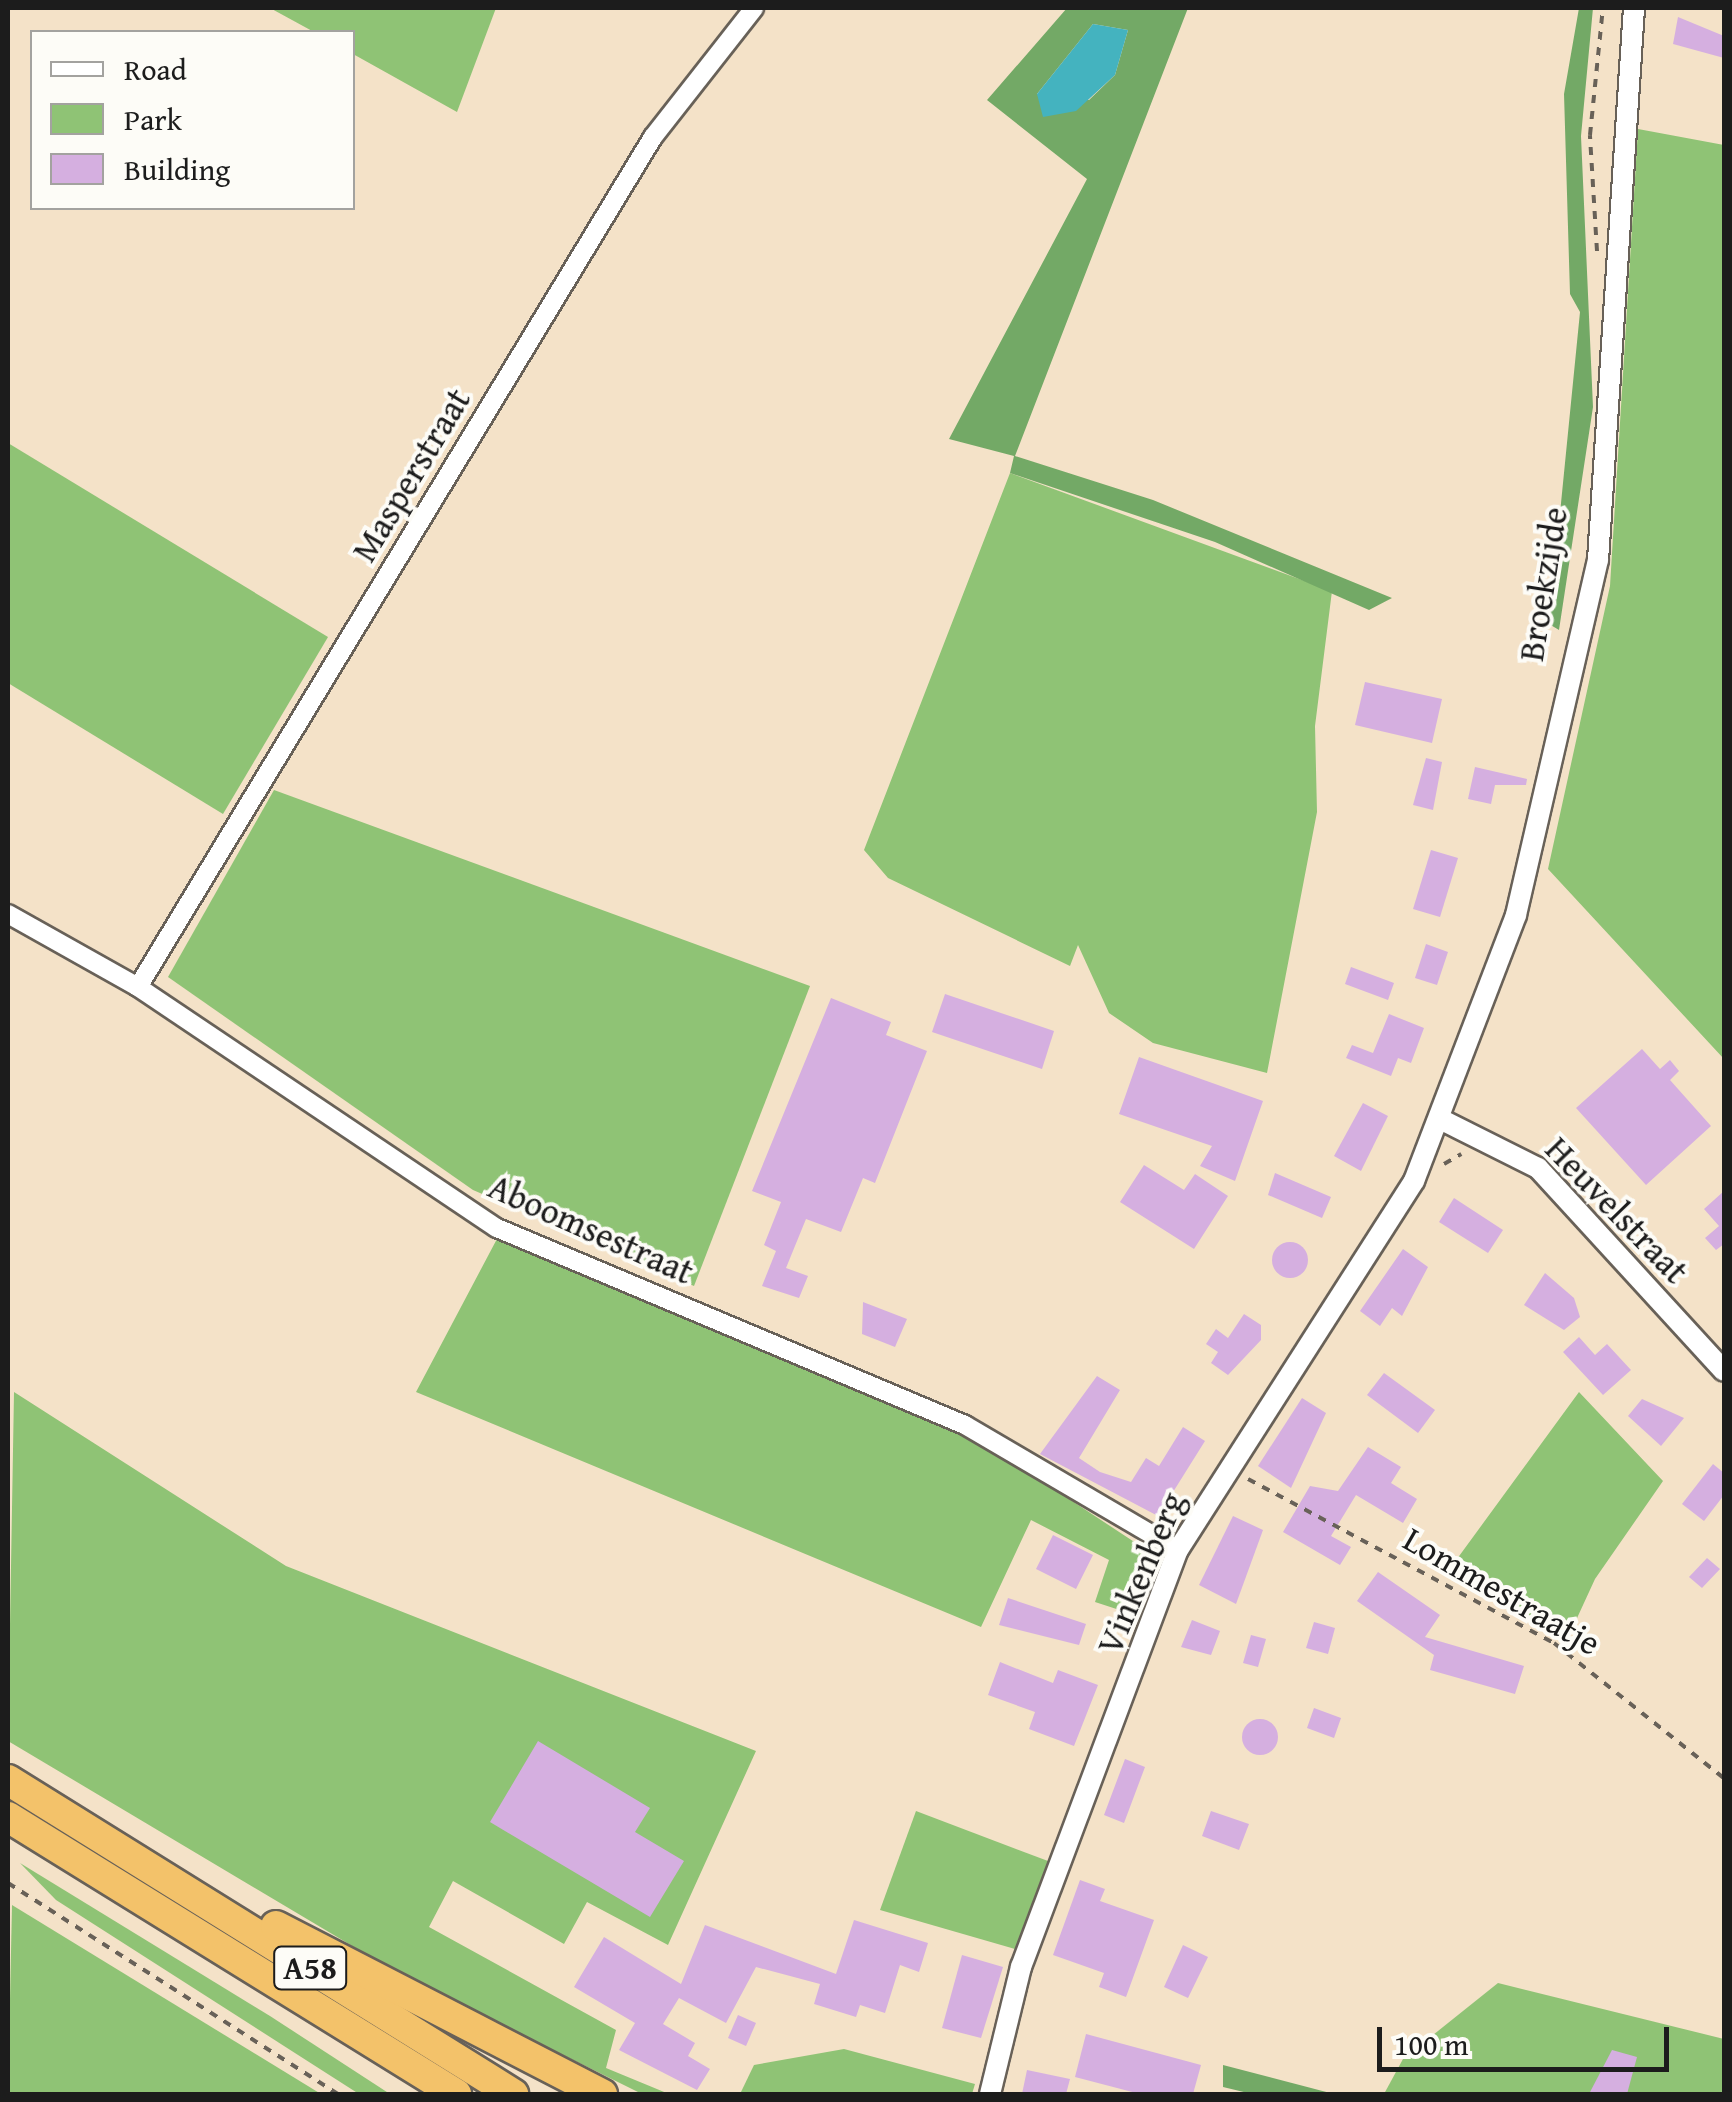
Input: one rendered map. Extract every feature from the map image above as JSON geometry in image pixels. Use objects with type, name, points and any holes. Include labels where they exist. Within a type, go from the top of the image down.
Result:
[{"type":"highway","name":"A58","points":[[8,1780],[514,2094]]},
{"type":"highway","name":"A58","points":[[8,1818],[456,2094]]},
{"type":"highway","name":"A58","points":[[113,1845],[602,2094]]},
{"type":"highway","name":"A58","points":[[354,2032],[431,2094]]},
{"type":"street","name":"Masperstraat","points":[[138,987],[652,137],[754,8]]},
{"type":"street","name":"Broekzijde","points":[[1444,1122],[1548,803],[1598,560],[1634,8]]},
{"type":"street","name":"Aboomsestraat","points":[[8,914],[138,987],[498,1228],[932,1410],[1178,1550]]},
{"type":"street","name":"Heuvelstraat","points":[[1444,1122],[1538,1168],[1724,1371]]},
{"type":"street","name":"Vinkenberg","points":[[990,2094],[1021,1968],[1178,1550],[1402,1204],[1444,1122]]},
{"type":"path","points":[[1600,266],[1590,168],[1603,8]]},
{"type":"path","name":"Lommestraatje","points":[[1237,1473],[1554,1644],[1724,1778]]},
{"type":"path","points":[[8,1883],[338,2094]]},
{"type":"green space","points":[[270,8],[496,8],[457,112],[355,55],[355,30],[310,30]]},
{"type":"green space","points":[[1067,8],[1188,8],[1015,456],[1153,500],[1392,598],[1369,610],[1215,542],[1010,473],[1014,456],[949,439],[1087,179],[987,100]],"holes":[[[1093,24],[1128,30],[1115,75],[1089,100],[1037,94]]]},
{"type":"green space","points":[[1579,8],[1593,8],[1581,136],[1593,407],[1559,630],[1549,624],[1580,312],[1570,294],[1564,94]]},
{"type":"green space","points":[[1638,129],[1724,145],[1724,1059],[1548,869],[1610,586]]},
{"type":"green space","points":[[8,443],[328,637],[223,814],[8,683]]},
{"type":"green space","points":[[1010,473],[1332,591],[1315,726],[1317,812],[1267,1073],[1153,1043],[1109,1013],[1078,945],[1070,966],[888,878],[864,850]]},
{"type":"green space","points":[[274,790],[810,986],[694,1286],[473,1190],[168,977]]},
{"type":"green space","points":[[498,1237],[981,1441],[1148,1551],[1155,1572],[1138,1616],[1095,1602],[1109,1560],[1031,1520],[981,1627],[416,1392]]},
{"type":"green space","points":[[14,1392],[286,1566],[756,1751],[668,1945],[587,1902],[564,1944],[453,1881],[429,1927],[616,2030],[606,2068],[669,2094],[642,2094],[396,1972],[8,1741]]},
{"type":"green space","points":[[1579,1392],[1663,1481],[1595,1579],[1566,1642],[1446,1574]]},
{"type":"green space","points":[[916,1811],[1048,1861],[1015,1949],[880,1910]]},
{"type":"green space","points":[[20,1863],[390,2094],[359,2094],[56,1900]]},
{"type":"green space","points":[[12,1905],[321,2094],[8,2094]]},
{"type":"green space","points":[[1498,1983],[1724,2039],[1724,2094],[1384,2094],[1403,2059]]},
{"type":"green space","points":[[844,2049],[975,2084],[972,2094],[740,2094],[754,2065]]},
{"type":"green space","points":[[1223,2065],[1334,2094],[1252,2094],[1223,2087]]},
{"type":"water","points":[[1093,24],[1128,30],[1115,75],[1076,111],[1043,117],[1037,94]]},
{"type":"building","points":[[1678,17],[1724,36],[1724,58],[1673,44]]},
{"type":"building","points":[[1365,682],[1442,699],[1432,743],[1355,725]]},
{"type":"building","points":[[1426,758],[1442,762],[1433,810],[1413,805]]},
{"type":"building","points":[[1475,767],[1527,779],[1526,785],[1495,785],[1491,804],[1468,799]]},
{"type":"building","points":[[1431,850],[1458,858],[1440,917],[1413,909]]},
{"type":"building","points":[[1426,944],[1448,952],[1437,985],[1415,978]]},
{"type":"building","points":[[1351,967],[1394,983],[1388,1000],[1345,984]]},
{"type":"building","points":[[945,994],[1054,1031],[1042,1069],[932,1032]]},
{"type":"building","points":[[831,998],[891,1022],[886,1035],[927,1051],[875,1183],[863,1178],[841,1232],[806,1219],[786,1268],[808,1276],[799,1298],[762,1286],[776,1251],[764,1245],[781,1202],[752,1191]]},
{"type":"building","points":[[1389,1014],[1424,1028],[1411,1063],[1398,1058],[1391,1076],[1346,1058],[1352,1045],[1373,1053]]},
{"type":"building","points":[[1642,1049],[1660,1069],[1670,1060],[1679,1071],[1670,1080],[1711,1126],[1646,1185],[1576,1108]]},
{"type":"building","points":[[1139,1057],[1263,1101],[1235,1181],[1200,1166],[1212,1146],[1119,1114]]},
{"type":"building","points":[[1363,1103],[1388,1116],[1361,1171],[1334,1156]]},
{"type":"building","points":[[1144,1165],[1184,1190],[1195,1174],[1228,1196],[1194,1249],[1120,1202]]},
{"type":"building","points":[[1275,1173],[1331,1197],[1322,1218],[1268,1195]]},
{"type":"building","points":[[1724,1191],[1724,1244],[1716,1250],[1705,1238],[1719,1226],[1704,1209]]},
{"type":"building","points":[[1454,1198],[1503,1230],[1488,1253],[1439,1222]]},
{"type":"building","points":[[1290,1242],[1303,1247],[1308,1260],[1303,1273],[1290,1278],[1277,1273],[1272,1260],[1277,1247]]},
{"type":"building","points":[[1403,1249],[1428,1267],[1402,1316],[1392,1308],[1380,1326],[1360,1311]]},
{"type":"building","points":[[1545,1273],[1574,1298],[1580,1317],[1564,1330],[1524,1305]]},
{"type":"building","points":[[863,1302],[907,1319],[895,1347],[862,1334]]},
{"type":"building","points":[[1244,1314],[1261,1325],[1261,1340],[1228,1375],[1211,1363],[1218,1352],[1206,1344],[1216,1329],[1228,1338]]},
{"type":"building","points":[[1579,1337],[1595,1355],[1607,1344],[1631,1370],[1603,1395],[1563,1352]]},
{"type":"building","points":[[1384,1373],[1435,1410],[1418,1433],[1367,1395]]},
{"type":"building","points":[[1097,1376],[1120,1390],[1079,1458],[1100,1472],[1131,1482],[1146,1458],[1159,1466],[1183,1427],[1205,1441],[1158,1516],[1040,1454]]},
{"type":"building","points":[[1302,1398],[1326,1413],[1291,1488],[1258,1466]]},
{"type":"building","points":[[1642,1399],[1684,1418],[1661,1446],[1628,1416]]},
{"type":"building","points":[[1368,1447],[1401,1467],[1391,1483],[1417,1499],[1403,1523],[1356,1495],[1331,1536],[1351,1547],[1340,1565],[1283,1532],[1310,1486],[1338,1491]]},
{"type":"building","points":[[1713,1464],[1724,1473],[1724,1495],[1704,1521],[1682,1504]]},
{"type":"building","points":[[1233,1516],[1263,1530],[1236,1604],[1199,1585]]},
{"type":"building","points":[[1053,1535],[1093,1555],[1076,1589],[1036,1569]]},
{"type":"building","points":[[1707,1558],[1720,1569],[1702,1588],[1689,1577]]},
{"type":"building","points":[[1378,1572],[1440,1615],[1425,1637],[1524,1666],[1515,1694],[1430,1670],[1434,1655],[1357,1601]]},
{"type":"building","points":[[1008,1598],[1086,1624],[1079,1645],[999,1625]]},
{"type":"building","points":[[1192,1620],[1220,1631],[1211,1655],[1181,1647]]},
{"type":"building","points":[[1314,1622],[1335,1628],[1328,1654],[1306,1648]]},
{"type":"building","points":[[1251,1635],[1266,1639],[1258,1667],[1243,1663]]},
{"type":"building","points":[[1000,1662],[1053,1683],[1058,1670],[1098,1685],[1074,1746],[1029,1729],[1035,1712],[988,1695]]},
{"type":"building","points":[[1314,1708],[1341,1718],[1334,1738],[1307,1728]]},
{"type":"building","points":[[1260,1719],[1273,1724],[1278,1737],[1273,1750],[1260,1755],[1247,1750],[1242,1737],[1247,1724]]},
{"type":"building","points":[[538,1741],[650,1808],[635,1832],[684,1861],[650,1917],[490,1822]]},
{"type":"building","points":[[1125,1759],[1145,1767],[1124,1823],[1104,1815]]},
{"type":"building","points":[[1211,1811],[1249,1824],[1239,1850],[1202,1836]]},
{"type":"building","points":[[1080,1880],[1105,1889],[1100,1901],[1154,1920],[1126,1997],[1099,1987],[1104,1973],[1053,1955]]},
{"type":"building","points":[[854,1920],[928,1943],[919,1972],[900,1965],[885,2013],[860,2005],[856,2017],[814,2004],[820,1984],[756,1967],[726,2023],[679,1998],[663,2024],[695,2043],[688,2056],[710,2069],[697,2090],[619,2050],[635,2023],[574,1987],[604,1937],[681,1984],[705,1925],[836,1974]]},
{"type":"building","points":[[1183,1945],[1208,1957],[1188,1998],[1164,1987]]},
{"type":"building","points":[[962,1955],[1003,1967],[981,2038],[942,2028]]},
{"type":"building","points":[[738,2015],[756,2023],[746,2046],[728,2038]]},
{"type":"building","points":[[1086,2034],[1201,2065],[1193,2094],[1140,2094],[1075,2077]]},
{"type":"building","points":[[1612,2050],[1637,2057],[1627,2094],[1589,2094]]},
{"type":"building","points":[[1027,2070],[1070,2079],[1066,2094],[1022,2094]]}]
